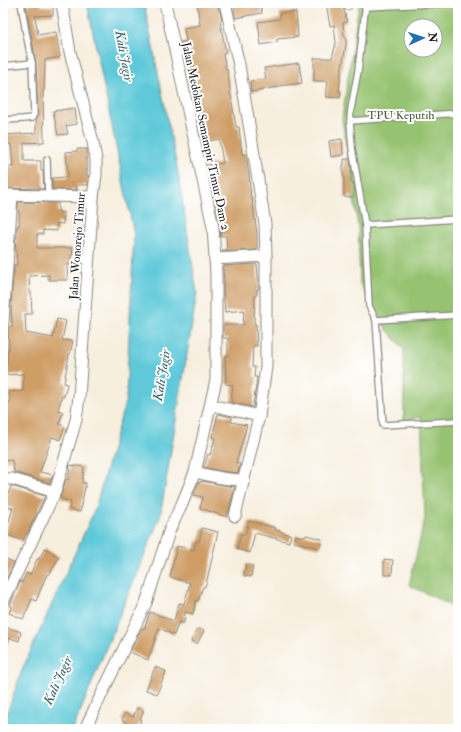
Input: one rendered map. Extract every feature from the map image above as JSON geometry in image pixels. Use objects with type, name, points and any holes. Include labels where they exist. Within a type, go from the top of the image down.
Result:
[{"type":"street","name":"Jalan Wonorejo Timur","points":[[3,602],[55,492],[76,420],[79,397],[96,160],[93,142],[70,52],[62,3]]},
{"type":"street","name":"Jalan Medokan Semampir Timur Dam 2","points":[[86,729],[146,603],[170,529],[195,472],[216,380],[216,274],[213,227],[165,3]]},
{"type":"street","points":[[225,3],[240,65],[265,224],[266,256],[266,367],[259,416],[234,516]]},
{"type":"street","points":[[3,322],[7,195],[93,197]]},
{"type":"street","points":[[215,259],[266,256]]},
{"type":"street","points":[[211,405],[259,416]]},
{"type":"street","points":[[195,472],[219,478],[244,480]]},
{"type":"street","points":[[3,479],[12,479],[55,492]]},
{"type":"lane","points":[[3,120],[32,118],[34,116],[32,64],[21,3]]},
{"type":"lane","points":[[452,3],[366,5],[350,121],[352,148],[365,225],[369,306],[376,320],[383,425],[458,421]]},
{"type":"lane","points":[[3,66],[32,64]]},
{"type":"lane","points":[[350,121],[458,113]]},
{"type":"lane","points":[[47,160],[48,196]]},
{"type":"lane","points":[[365,225],[458,219]]},
{"type":"lane","points":[[376,320],[458,315]]},
{"type":"green space","name":"TPU Keputih","points":[[359,3],[458,3],[458,609],[409,585],[425,518],[421,417],[404,421],[404,349],[387,330],[360,284],[358,225],[342,119]]},
{"type":"water","name":"Kali Jagir","points":[[87,3],[144,3],[177,167],[197,293],[160,517],[73,729],[3,729],[3,725],[22,670],[95,509],[126,399],[134,235]]},
{"type":"building","points":[[41,3],[41,6],[53,6],[53,15],[35,16],[38,35],[56,32],[60,57],[45,60],[43,91],[44,142],[24,143],[24,161],[41,161],[44,189],[3,188],[3,170],[8,170],[8,167],[13,167],[11,144],[3,145],[3,135],[36,133],[36,120],[38,114],[36,63],[26,5]]},
{"type":"building","points":[[197,3],[218,3],[220,11],[222,20],[220,21],[226,53],[223,54],[227,69],[236,127],[239,127],[242,154],[246,154],[257,234],[257,250],[223,252],[222,250],[227,250],[226,236],[221,236],[210,174],[207,165],[223,163],[219,139],[203,142],[201,134],[205,133],[198,110],[196,110],[181,42],[186,42],[184,28],[200,25]]},
{"type":"building","points":[[234,3],[260,3],[262,13],[236,18]]},
{"type":"building","points":[[326,3],[340,3],[344,10],[347,22],[343,23],[346,45],[341,72],[339,91],[341,91],[340,98],[326,97],[328,81],[314,81],[314,58],[332,58],[336,43],[334,25],[330,26]]},
{"type":"building","points":[[296,12],[298,37],[277,39],[277,42],[261,45],[258,22],[280,19],[280,13]]},
{"type":"building","points":[[299,63],[302,83],[251,92],[250,81],[266,79],[264,68]]},
{"type":"building","points":[[75,108],[77,124],[66,126],[68,134],[58,135],[53,111]]},
{"type":"building","points":[[342,139],[343,155],[331,157],[329,141]]},
{"type":"building","points":[[77,149],[87,149],[87,176],[89,176],[88,185],[76,185],[77,190],[52,189],[52,178],[68,177],[66,152],[77,151]]},
{"type":"building","points":[[344,159],[350,159],[351,183],[354,183],[354,197],[344,197]]},
{"type":"building","points":[[18,202],[58,203],[58,212],[64,213],[63,224],[57,223],[57,231],[43,230],[43,234],[37,234],[37,248],[72,248],[73,255],[71,255],[71,265],[67,265],[68,280],[49,280],[49,275],[29,276],[32,314],[25,314],[26,333],[53,338],[57,319],[66,321],[62,340],[73,341],[64,383],[67,384],[64,397],[62,396],[58,410],[63,412],[59,424],[65,427],[60,440],[52,437],[40,472],[53,475],[50,483],[14,472],[12,460],[3,461],[4,403],[10,402],[9,392],[23,391],[24,374],[5,375],[4,364],[7,364],[7,350],[9,350],[8,327],[12,326],[11,307],[13,276],[14,265],[17,265],[15,249],[17,226],[19,226]]},
{"type":"building","points":[[257,264],[259,289],[257,289],[257,295],[255,295],[254,324],[256,324],[257,346],[253,346],[252,367],[255,367],[254,377],[257,377],[253,407],[231,402],[233,385],[226,384],[225,356],[228,356],[228,338],[223,338],[223,325],[243,325],[244,310],[225,312],[223,266]]},
{"type":"building","points":[[218,414],[232,417],[231,422],[247,425],[236,463],[240,464],[238,473],[204,467],[208,454],[210,455],[215,438],[212,437]]},
{"type":"building","points":[[70,465],[84,467],[82,483],[86,483],[80,512],[69,509],[71,502],[60,498],[66,479],[68,480]]},
{"type":"building","points":[[201,481],[235,487],[227,517],[200,508],[203,497],[194,495],[198,482],[200,483]]},
{"type":"building","points":[[11,486],[45,496],[23,541],[5,534],[13,508],[3,505],[3,491],[9,493]]},
{"type":"building","points":[[249,521],[276,528],[275,530],[291,535],[289,542],[255,533],[250,553],[237,549],[241,534],[245,535]]},
{"type":"building","points":[[202,528],[218,532],[205,587],[203,587],[198,601],[196,600],[193,614],[185,612],[184,623],[179,622],[174,635],[159,628],[148,660],[130,652],[142,628],[144,629],[150,612],[174,621],[179,603],[184,604],[190,583],[170,577],[177,546],[194,550],[196,541],[199,542]]},
{"type":"building","points":[[296,535],[305,537],[306,535],[322,539],[320,548],[294,542]]},
{"type":"building","points":[[45,548],[59,557],[49,575],[47,574],[36,601],[32,599],[23,619],[9,613],[12,606],[10,605],[20,582],[22,583],[26,573],[30,575],[37,559],[39,559]]},
{"type":"building","points":[[3,557],[14,563],[3,586]]},
{"type":"building","points":[[384,559],[393,560],[392,575],[384,575]]},
{"type":"building","points":[[246,564],[253,566],[251,577],[244,576]]},
{"type":"building","points":[[3,626],[21,632],[19,641],[10,638],[3,652]]},
{"type":"building","points":[[197,629],[204,631],[197,644],[191,641]]},
{"type":"building","points":[[155,667],[166,671],[157,694],[146,690]]},
{"type":"building","points":[[137,708],[143,710],[143,713],[137,729],[123,729],[126,722],[122,720],[125,713],[133,717]]}]
